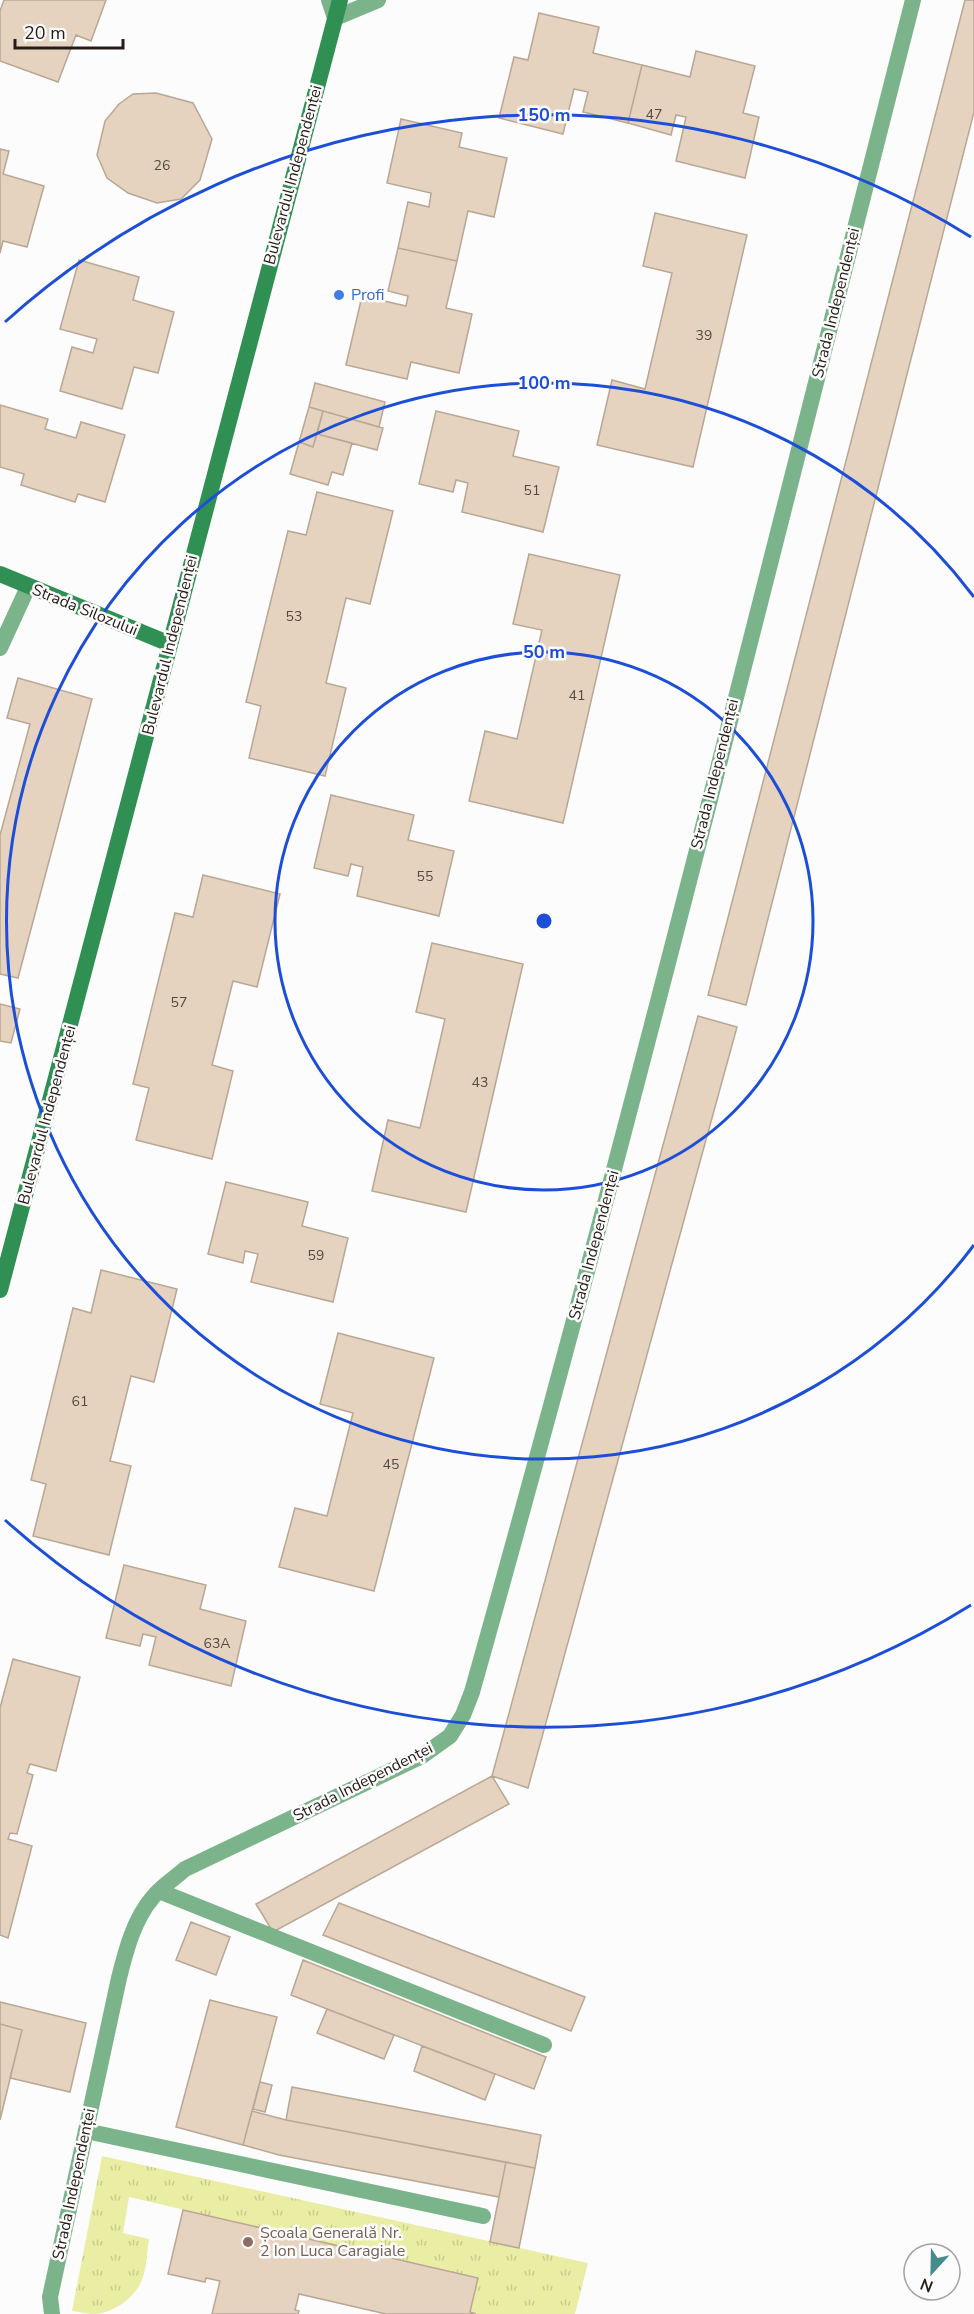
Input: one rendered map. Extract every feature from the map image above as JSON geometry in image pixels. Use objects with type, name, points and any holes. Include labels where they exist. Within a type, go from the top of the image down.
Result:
[{"type":"main road","name":"Bulevardul Independenței","points":[[0,1290],[340,0]]},
{"type":"main road","name":"Strada Silozului","points":[[0,574],[170,644]]},
{"type":"street","points":[[329,0],[334,18],[378,0]]},
{"type":"street","name":"Strada Independenței","points":[[52,2314],[50,2297],[86,2131],[129,1940],[141,1914],[159,1891],[185,1869],[422,1756],[450,1736],[463,1716],[469,1700],[533,1475],[674,941],[912,0]]},
{"type":"street","points":[[0,648],[28,587]]},
{"type":"street","points":[[159,1891],[544,2045]]},
{"type":"street","points":[[86,2131],[483,2216]]},
{"type":"green space","points":[[102,2156],[588,2263],[575,2314],[476,2314],[470,2312],[478,2278],[129,2197],[123,2233],[149,2239],[140,2284],[125,2302],[104,2313],[72,2311]]},
{"type":"building","points":[[4,0],[106,0],[91,41],[76,35],[58,82],[0,61],[0,11]]},
{"type":"building","points":[[965,0],[974,0],[974,112],[746,1005],[708,995]]},
{"type":"building","points":[[539,13],[599,27],[593,53],[642,65],[628,123],[583,112],[588,92],[574,89],[563,134],[499,118],[514,57],[528,60]]},
{"type":"building","points":[[696,51],[755,66],[743,113],[759,117],[745,178],[676,161],[686,117],[676,115],[671,135],[628,123],[642,65],[690,77]]},
{"type":"building","points":[[156,93],[193,103],[212,139],[200,180],[181,199],[157,203],[128,193],[107,178],[97,155],[105,121],[119,104],[133,94]]},
{"type":"building","points":[[401,119],[462,133],[459,147],[507,158],[494,217],[468,211],[457,261],[398,248],[408,202],[429,207],[431,193],[387,183]]},
{"type":"building","points":[[0,149],[9,151],[3,174],[44,186],[27,247],[3,241],[0,253]]},
{"type":"building","points":[[655,213],[747,235],[693,467],[597,445],[612,380],[645,389],[672,273],[643,266]]},
{"type":"building","points":[[398,248],[457,261],[446,308],[472,314],[459,373],[411,362],[407,379],[346,365],[362,296],[406,306],[408,296],[388,291]]},
{"type":"building","points":[[79,260],[139,277],[133,300],[174,312],[158,373],[134,367],[122,409],[60,391],[72,347],[93,353],[97,339],[60,329]]},
{"type":"building","points":[[315,383],[385,402],[379,427],[309,407]]},
{"type":"building","points":[[0,405],[48,419],[45,429],[76,438],[81,422],[125,435],[105,502],[78,494],[75,502],[21,485],[24,474],[0,467]]},
{"type":"building","points":[[309,407],[323,411],[313,447],[299,442]]},
{"type":"building","points":[[323,411],[383,428],[377,450],[317,434]]},
{"type":"building","points":[[436,411],[519,431],[513,456],[559,467],[543,532],[462,512],[468,483],[456,480],[453,492],[419,484]]},
{"type":"building","points":[[317,434],[352,443],[343,475],[332,472],[328,485],[290,474],[299,442],[313,447]]},
{"type":"building","points":[[317,492],[393,511],[370,604],[346,598],[326,683],[346,688],[325,776],[249,758],[261,706],[246,702],[288,531],[306,535]]},
{"type":"building","points":[[529,554],[620,575],[563,823],[469,801],[485,731],[517,739],[542,630],[513,624]]},
{"type":"building","points":[[18,678],[92,699],[18,978],[0,974],[0,835],[30,724],[7,718]]},
{"type":"building","points":[[331,795],[414,815],[408,840],[454,851],[439,916],[357,896],[363,867],[351,864],[348,876],[314,868]]},
{"type":"building","points":[[203,875],[280,894],[257,987],[233,981],[212,1065],[233,1071],[212,1159],[136,1140],[149,1088],[133,1084],[175,913],[193,917]]},
{"type":"building","points":[[432,943],[523,964],[466,1212],[372,1191],[388,1120],[420,1128],[445,1019],[416,1012]]},
{"type":"building","points":[[0,1004],[20,1009],[11,1043],[0,1041]]},
{"type":"building","points":[[698,1016],[737,1027],[528,1788],[492,1776]]},
{"type":"building","points":[[226,1182],[308,1202],[302,1226],[348,1238],[333,1302],[251,1282],[258,1254],[245,1251],[243,1263],[208,1254]]},
{"type":"building","points":[[101,1270],[177,1289],[154,1382],[131,1376],[110,1461],[131,1466],[109,1555],[33,1536],[46,1484],[31,1480],[73,1308],[91,1313]]},
{"type":"building","points":[[338,1333],[434,1358],[374,1591],[279,1567],[295,1508],[327,1516],[353,1413],[320,1404]]},
{"type":"building","points":[[124,1565],[206,1585],[200,1609],[246,1621],[231,1686],[149,1665],[156,1637],[143,1634],[140,1646],[106,1638]]},
{"type":"building","points":[[13,1659],[80,1677],[56,1771],[30,1764],[27,1773],[33,1775],[17,1834],[10,1833],[8,1839],[32,1846],[8,1938],[0,1935],[0,1708]]},
{"type":"building","points":[[492,1776],[509,1804],[273,1932],[256,1904]]},
{"type":"building","points":[[339,1903],[585,1997],[571,2031],[323,1935]]},
{"type":"building","points":[[191,1922],[230,1937],[216,1975],[176,1960]]},
{"type":"building","points":[[303,1960],[546,2057],[534,2089],[291,1995]]},
{"type":"building","points":[[210,2000],[277,2017],[243,2145],[176,2127]]},
{"type":"building","points":[[0,2002],[86,2023],[70,2092],[10,2078],[22,2030],[0,2024]]},
{"type":"building","points":[[327,2009],[394,2035],[384,2059],[317,2033]]},
{"type":"building","points":[[0,2024],[22,2030],[0,2120]]},
{"type":"building","points":[[422,2046],[495,2074],[485,2100],[414,2071]]},
{"type":"building","points":[[260,2082],[272,2085],[265,2112],[253,2109]]},
{"type":"building","points":[[292,2087],[541,2135],[535,2168],[286,2120]]},
{"type":"building","points":[[252,2111],[286,2120],[506,2162],[499,2197],[279,2155],[243,2145]]},
{"type":"building","points":[[506,2162],[535,2168],[519,2248],[490,2242]]},
{"type":"building","name":"Școala Generală Nr. 2 Ion Luca Caragiale","points":[[183,2210],[478,2278],[470,2312],[476,2314],[386,2314],[299,2294],[295,2310],[299,2311],[298,2314],[212,2314],[220,2281],[206,2278],[205,2282],[168,2274]]},
{"type":"place","name":"Profi","points":[[339,295]]},
{"type":"place","name":"Școala Generală Nr. 2 Ion Luca Caragiale","points":[[248,2242]]}]
